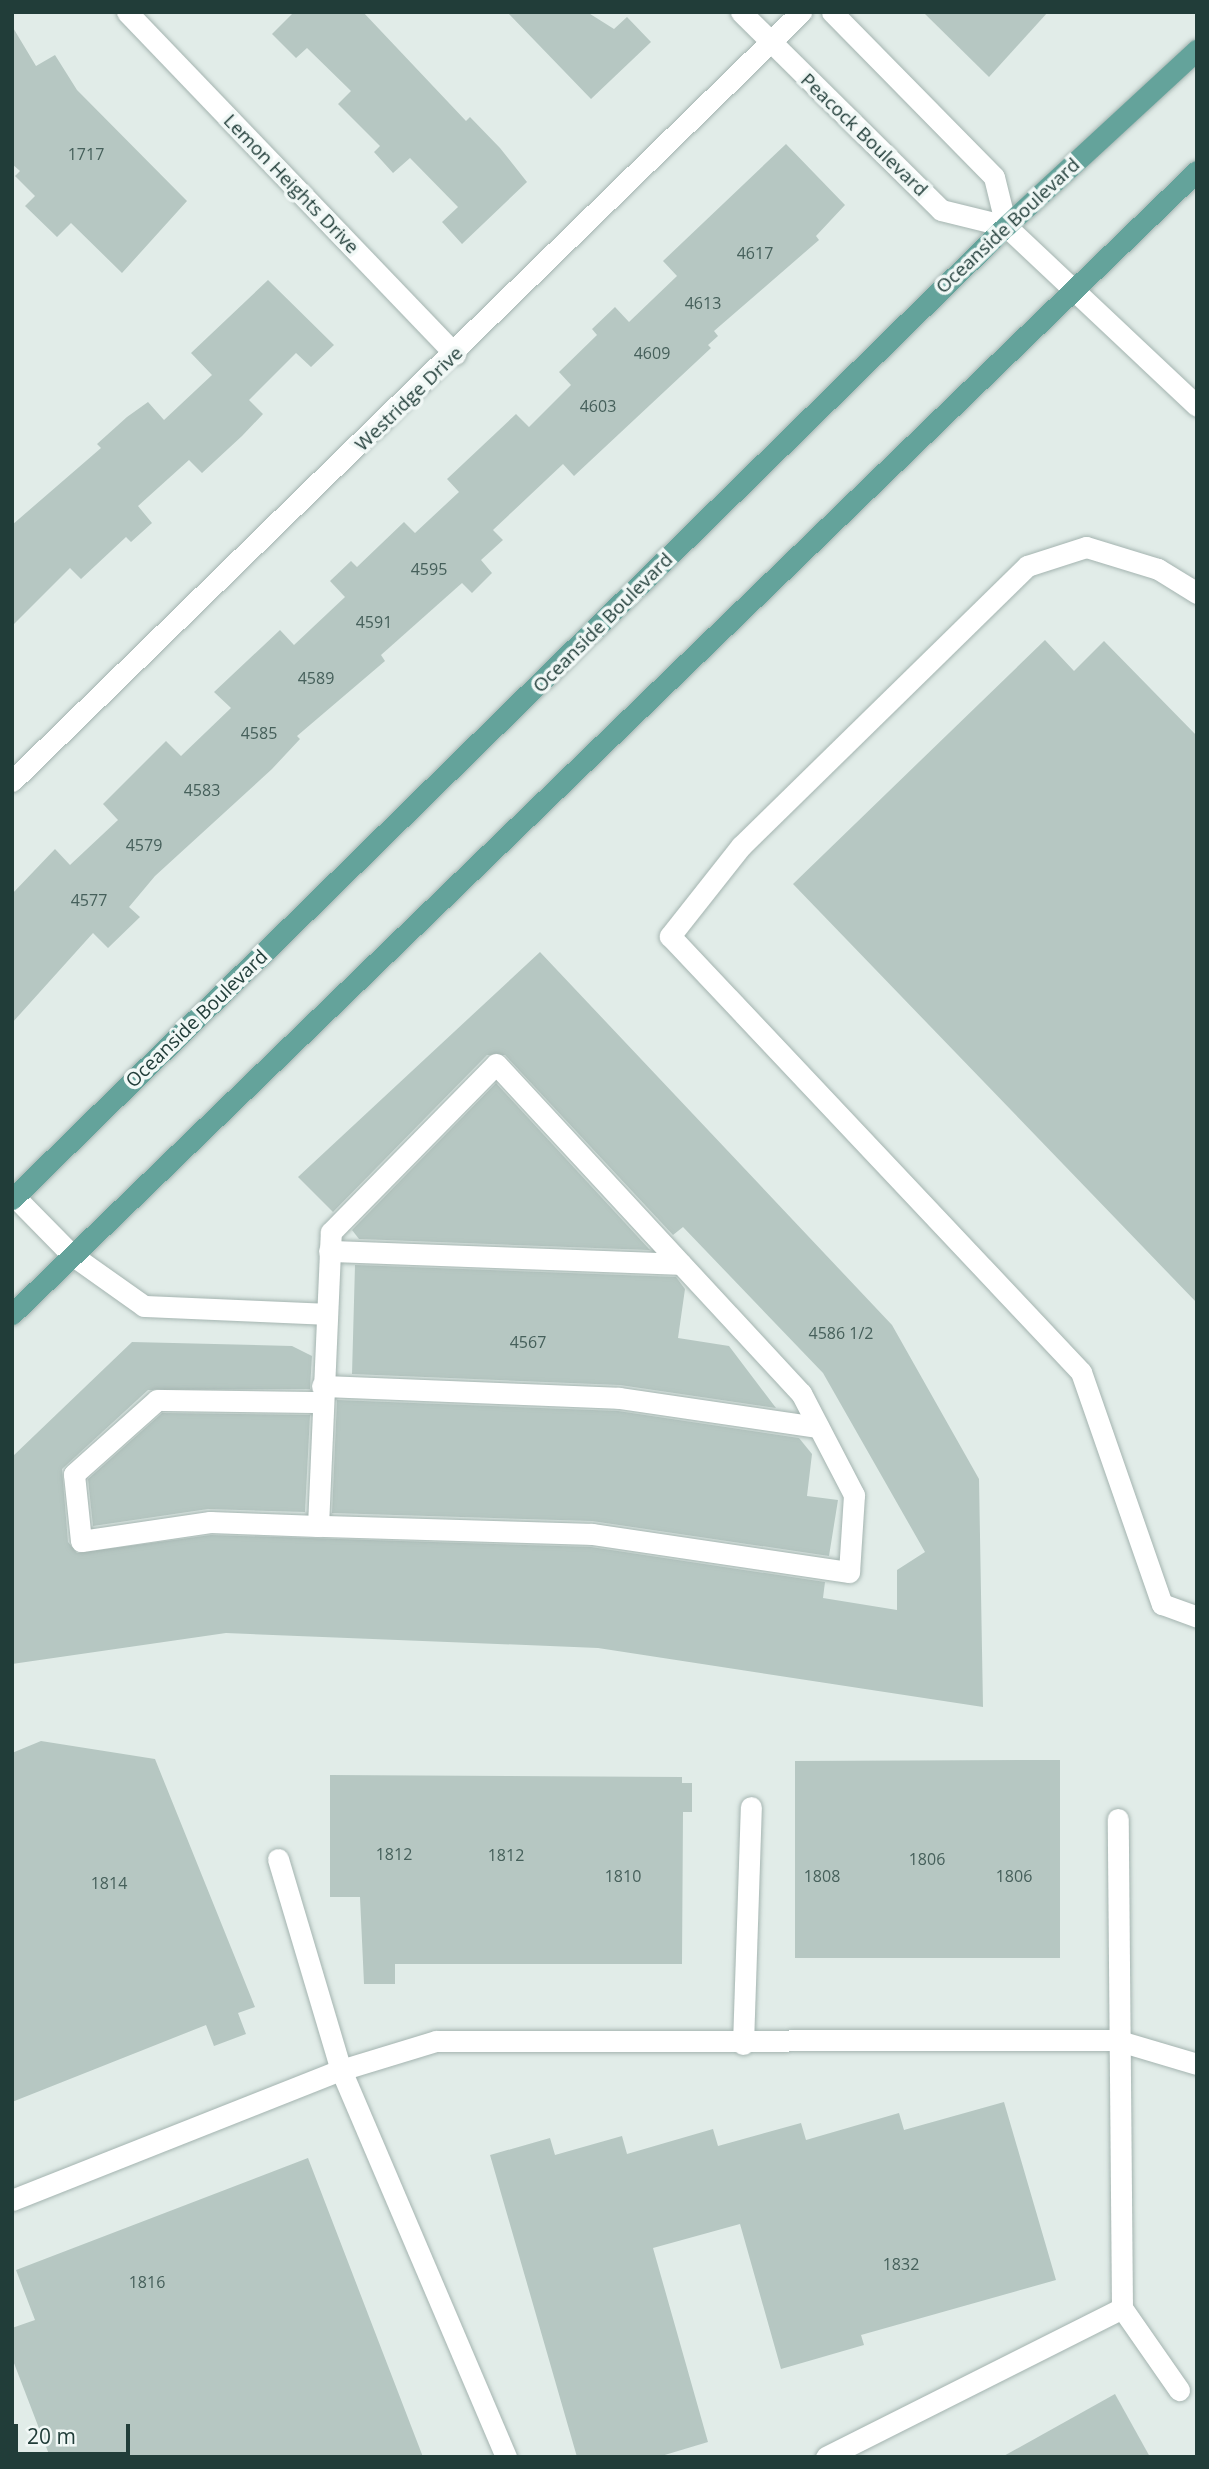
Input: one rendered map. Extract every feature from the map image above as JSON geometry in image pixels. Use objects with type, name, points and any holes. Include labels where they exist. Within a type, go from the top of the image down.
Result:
[{"type":"main road","name":"Oceanside Boulevard","points":[[13,1197],[1006,226],[1197,50]]},
{"type":"main road","points":[[12,1314],[1197,171]]},
{"type":"street","name":"Lemon Heights Drive","points":[[127,12],[456,354]]},
{"type":"street","name":"Peacock Boulevard","points":[[741,12],[769,44],[941,210],[1006,226]]},
{"type":"street","name":"Westridge Drive","points":[[12,781],[456,354],[801,12]]},
{"type":"street","points":[[832,12],[994,177],[1006,226],[1072,294],[1197,406]]},
{"type":"street","points":[[1197,593],[1158,569],[1086,547],[1027,566],[741,846],[670,936],[1082,1372],[1162,1604],[1197,1617]]},
{"type":"street","points":[[318,1526],[322,1394],[324,1314],[331,1232],[496,1064],[801,1393],[854,1495],[849,1572],[592,1534],[318,1526],[210,1522],[81,1541],[74,1474],[157,1399],[322,1394],[618,1398],[818,1427]]},
{"type":"street","points":[[13,1197],[72,1255],[144,1306],[324,1314]]},
{"type":"street","points":[[329,1251],[681,1264]]},
{"type":"street","points":[[743,2044],[751,1807]]},
{"type":"street","points":[[1118,1819],[1116,2040],[1122,2308],[1179,2390]]},
{"type":"street","points":[[278,1859],[341,2070],[506,2457]]},
{"type":"street","points":[[12,2200],[341,2070],[436,2041],[743,2044],[1116,2040],[1197,2064]]},
{"type":"street","points":[[826,2457],[1122,2308]]},
{"type":"building","points":[[294,12],[363,12],[466,121],[470,117],[500,148],[527,182],[462,244],[442,222],[458,207],[410,158],[393,173],[374,152],[380,146],[338,104],[351,91],[307,48],[296,58],[272,34]]},
{"type":"building","points":[[507,12],[587,12],[614,29],[627,17],[651,42],[591,99]]},
{"type":"building","points":[[923,12],[1048,12],[989,77]]},
{"type":"building","points":[[12,26],[36,66],[55,55],[77,90],[187,201],[122,273],[71,223],[57,237],[25,206],[35,196],[15,176],[20,171],[12,164]]},
{"type":"building","points":[[786,144],[845,205],[816,236],[819,240],[714,331],[718,336],[708,345],[711,348],[574,476],[563,464],[493,530],[503,540],[481,560],[492,573],[472,593],[462,583],[381,655],[385,661],[297,736],[300,739],[272,769],[155,876],[129,907],[140,917],[108,948],[93,933],[12,1023],[12,894],[55,849],[70,865],[118,820],[103,804],[166,741],[181,756],[231,708],[214,692],[280,630],[294,645],[345,597],[330,581],[351,561],[357,567],[404,522],[415,533],[459,492],[447,479],[516,414],[529,427],[571,385],[559,372],[597,335],[592,329],[615,307],[629,322],[677,276],[663,261]]},
{"type":"building","points":[[268,280],[334,345],[311,367],[296,353],[249,400],[263,414],[242,436],[202,473],[189,460],[138,506],[152,523],[131,542],[126,537],[81,579],[70,568],[12,626],[12,525],[101,448],[97,444],[127,417],[148,402],[164,420],[212,375],[191,353]]},
{"type":"building","points":[[1045,640],[1074,671],[1104,641],[1197,736],[1197,1303],[793,884]]},
{"type":"building","points":[[540,952],[892,1325],[979,1479],[983,1707],[598,1648],[226,1633],[12,1664],[12,1457],[132,1342],[292,1346],[312,1356],[310,1389],[148,1390],[62,1469],[68,1542],[77,1553],[211,1535],[591,1547],[825,1582],[823,1598],[897,1610],[897,1570],[925,1552],[823,1373],[683,1227],[673,1235],[505,1055],[487,1055],[333,1212],[298,1177]]},
{"type":"building","points":[[496,1083],[650,1250],[359,1239],[352,1230]]},
{"type":"building","points":[[355,1265],[676,1277],[685,1289],[678,1338],[729,1346],[776,1408],[620,1385],[352,1374]]},
{"type":"building","points":[[337,1400],[618,1411],[799,1438],[812,1454],[807,1496],[838,1500],[829,1556],[592,1521],[332,1513]]},
{"type":"building","points":[[162,1413],[310,1415],[305,1512],[208,1509],[93,1526],[88,1479]]},
{"type":"building","points":[[41,1741],[155,1759],[255,2007],[238,2013],[246,2034],[214,2046],[206,2025],[12,2102],[12,1753]]},
{"type":"building","points":[[1060,1760],[1060,1958],[795,1958],[795,1761]]},
{"type":"building","points":[[330,1775],[682,1777],[682,1783],[692,1783],[692,1812],[683,1812],[682,1964],[395,1964],[395,1984],[364,1984],[360,1897],[330,1897]]},
{"type":"building","points":[[1004,2102],[1056,2280],[861,2335],[864,2345],[781,2369],[740,2224],[653,2248],[708,2442],[658,2457],[577,2457],[490,2155],[550,2138],[555,2155],[622,2136],[627,2154],[713,2129],[718,2146],[801,2123],[806,2140],[899,2113],[904,2130]]},
{"type":"building","points":[[308,2158],[423,2457],[50,2457],[12,2358],[12,2328],[35,2320],[16,2270]]},
{"type":"building","points":[[1115,2394],[1150,2457],[1002,2457]]}]
